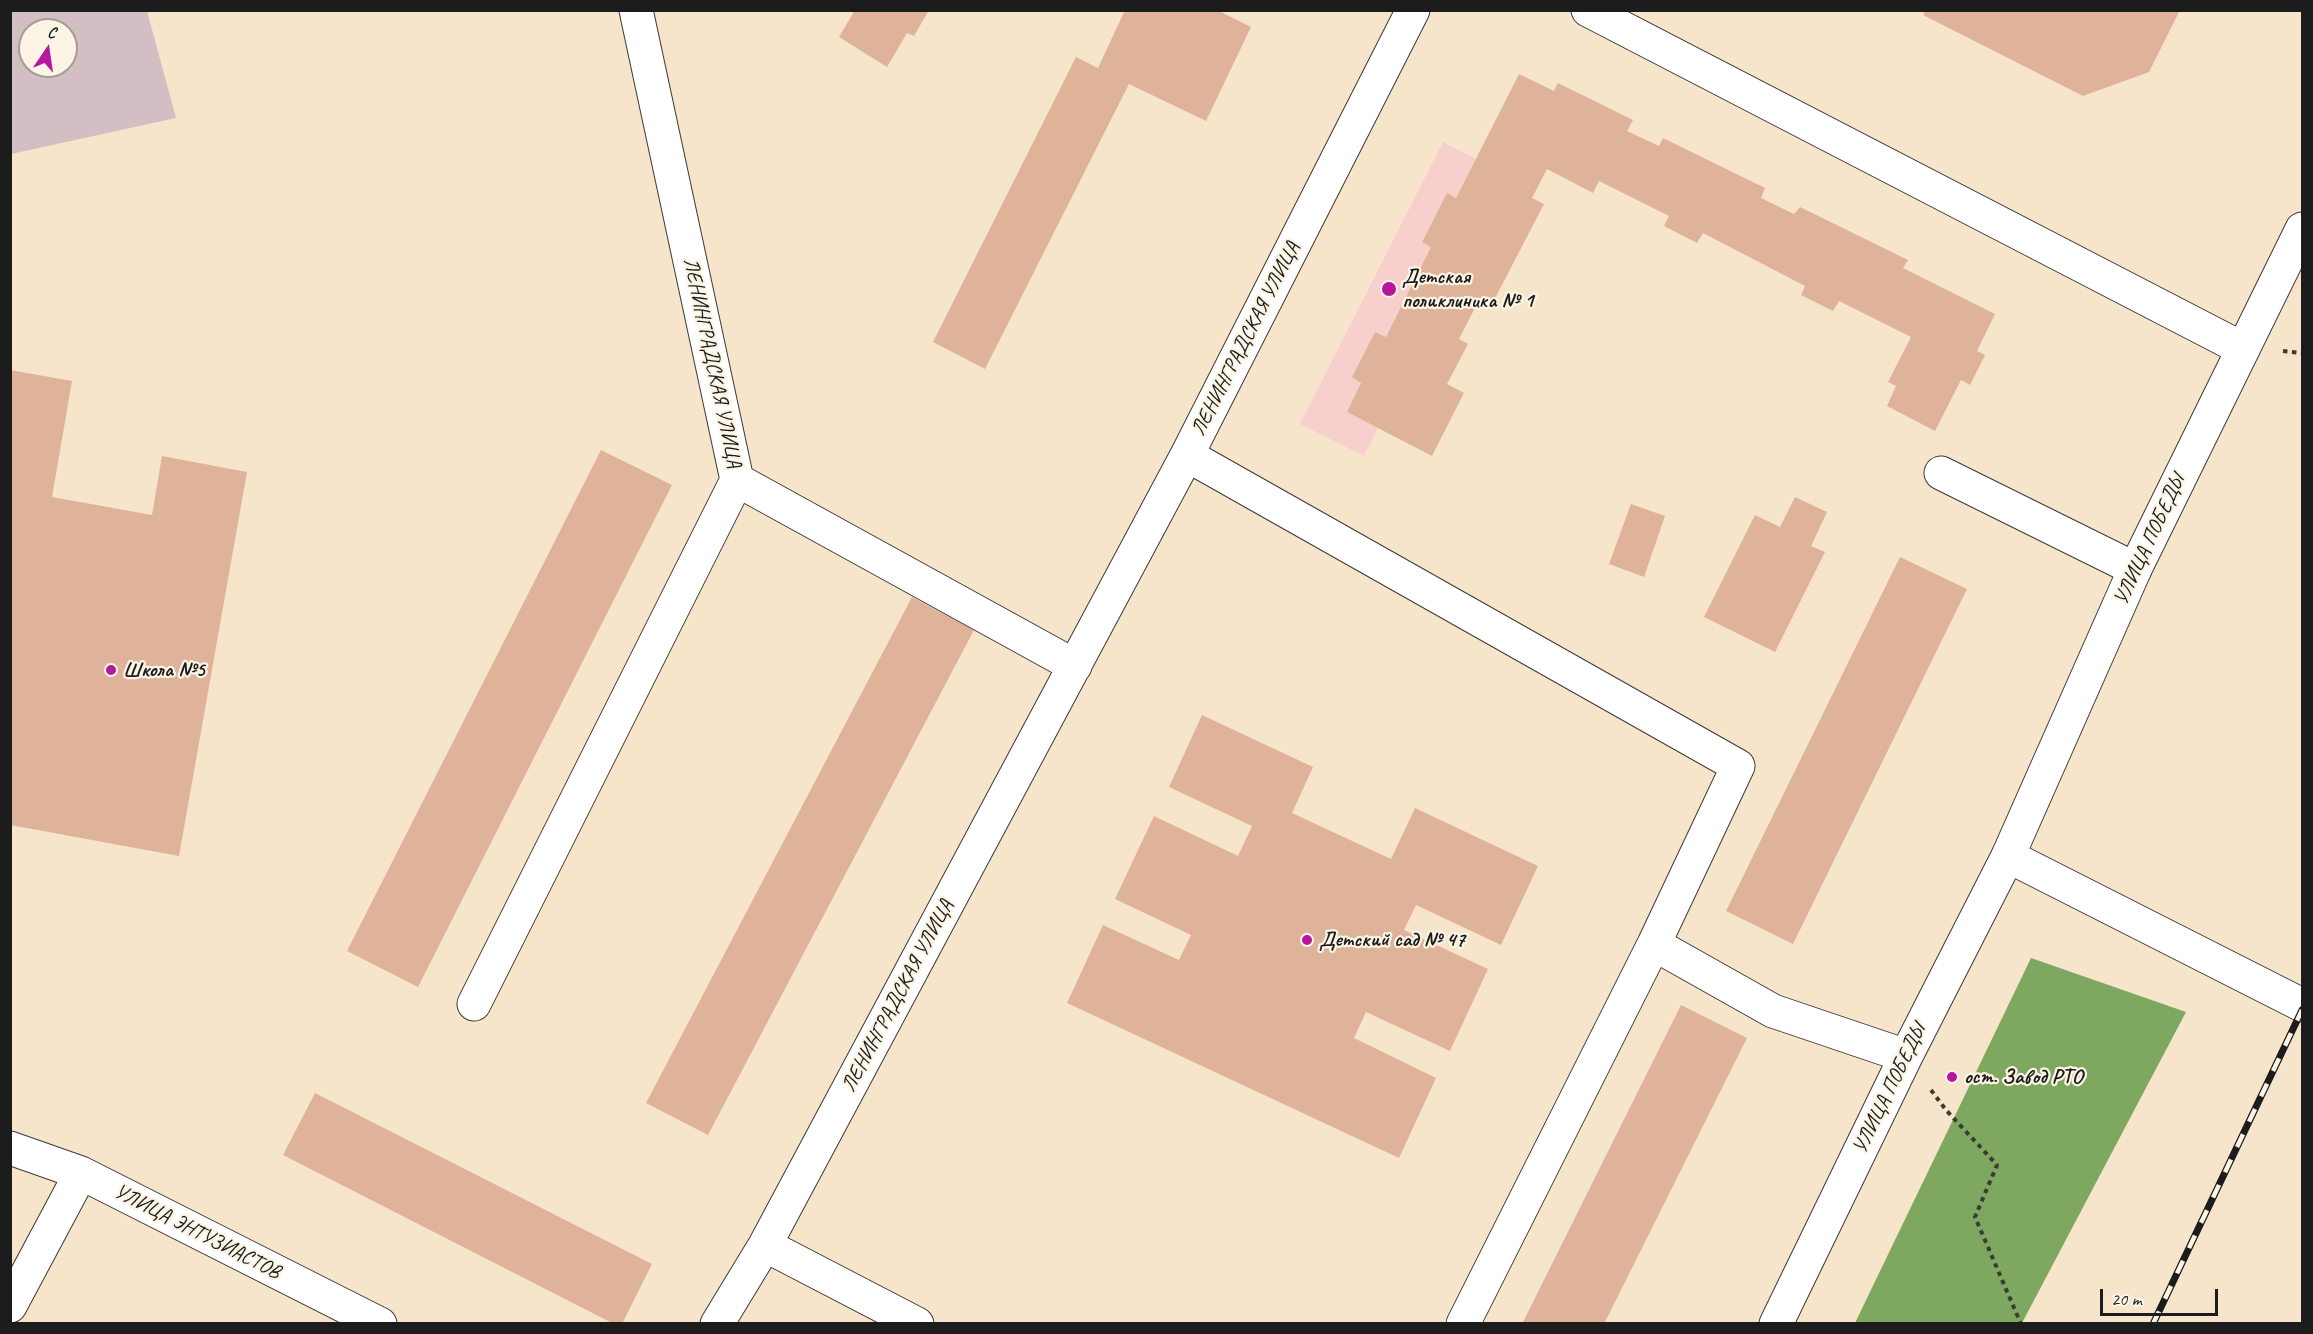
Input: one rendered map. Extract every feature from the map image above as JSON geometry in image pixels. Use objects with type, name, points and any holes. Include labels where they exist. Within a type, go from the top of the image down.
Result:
[{"type":"street","name":"ЛЕНИНГРАДСКАЯ УЛИЦА","points":[[636,10],[737,480],[1075,666]]},
{"type":"street","name":"ЛЕНИНГРАДСКАЯ УЛИЦА","points":[[717,1323],[765,1245],[1187,455],[1413,10]]},
{"type":"street","points":[[1588,10],[2243,349]]},
{"type":"street","name":"УЛИЦА ПОБЕДЫ","points":[[1776,1323],[1906,1056],[2008,856],[2135,569],[2302,229]]},
{"type":"street","points":[[1187,455],[1738,766],[1654,944],[1463,1323]]},
{"type":"street","points":[[1941,473],[2135,569]]},
{"type":"street","points":[[474,1004],[737,480]]},
{"type":"street","points":[[2008,856],[2302,1005]]},
{"type":"street","points":[[1654,944],[1773,1011],[1906,1056]]},
{"type":"street","name":"УЛИЦА ЭНТУЗИАСТОВ","points":[[10,1148],[81,1173],[380,1323]]},
{"type":"street","points":[[10,1306],[81,1173]]},
{"type":"street","points":[[765,1245],[917,1323]]},
{"type":"path","points":[[1906,1056],[1946,1110],[1997,1165],[1975,1217],[2021,1323]]},
{"type":"shaded area","points":[[10,11],[147,11],[176,118],[11,154]]},
{"type":"shaded area","name":"Детская поликлиника № 1","points":[[1443,142],[1476,159],[1456,198],[1447,194],[1422,241],[1431,247],[1386,337],[1375,332],[1352,377],[1361,383],[1347,412],[1378,428],[1364,456],[1300,424]]},
{"type":"green space","points":[[2031,958],[2186,1012],[2022,1323],[1855,1323]]},
{"type":"building","points":[[855,10],[929,10],[914,36],[907,33],[887,67],[839,37]]},
{"type":"building","points":[[1125,10],[1217,10],[1251,27],[1206,121],[1129,84],[985,369],[933,342],[1076,57],[1098,68]]},
{"type":"building","points":[[1926,10],[2180,10],[2149,72],[2083,96],[1923,15]]},
{"type":"building","points":[[1519,74],[1554,91],[1558,83],[1633,120],[1627,131],[1659,146],[1663,138],[1765,188],[1761,198],[1794,214],[1800,207],[1908,260],[1903,268],[1995,314],[1977,351],[1985,355],[1970,385],[1961,380],[1935,431],[1887,406],[1896,386],[1888,382],[1911,337],[1839,301],[1833,311],[1801,295],[1805,286],[1703,233],[1697,243],[1664,226],[1669,216],[1599,181],[1593,193],[1547,169],[1532,198],[1544,204],[1491,306],[1479,300],[1459,339],[1468,344],[1447,384],[1464,393],[1432,456],[1347,412],[1361,383],[1352,377],[1375,332],[1386,337],[1431,247],[1422,242],[1447,193],[1456,198]]},
{"type":"building","name":"Школа №5","points":[[10,370],[72,381],[52,497],[152,515],[162,456],[247,472],[179,856],[10,825]]},
{"type":"building","points":[[601,450],[672,485],[418,987],[347,951]]},
{"type":"building","points":[[1795,497],[1827,512],[1811,546],[1825,552],[1775,652],[1704,617],[1755,515],[1780,527]]},
{"type":"building","points":[[1631,504],[1665,516],[1644,577],[1609,564]]},
{"type":"building","points":[[1900,557],[1967,589],[1793,944],[1726,911]]},
{"type":"building","points":[[912,597],[974,630],[708,1135],[646,1103]]},
{"type":"building","name":"Детский сад № 47","points":[[1202,715],[1313,767],[1292,813],[1391,859],[1415,808],[1538,866],[1501,945],[1416,905],[1404,930],[1488,969],[1450,1051],[1366,1012],[1354,1038],[1436,1078],[1399,1158],[1067,1003],[1103,925],[1179,960],[1191,935],[1115,899],[1154,816],[1238,856],[1252,826],[1169,787]]},
{"type":"building","points":[[1681,1005],[1747,1038],[1604,1324],[1522,1324]]},
{"type":"building","points":[[315,1093],[652,1264],[622,1324],[614,1324],[283,1155]]},
{"type":"railway","points":[[2153,1324],[2302,1010]]},
{"type":"place","name":"Детская поликлиника № 1","points":[[1389,289]]},
{"type":"place","name":"Школа №5","points":[[111,670]]},
{"type":"place","name":"Детский сад № 47","points":[[1307,940]]},
{"type":"place","name":"ост. Завод РТО","points":[[1952,1077]]}]
